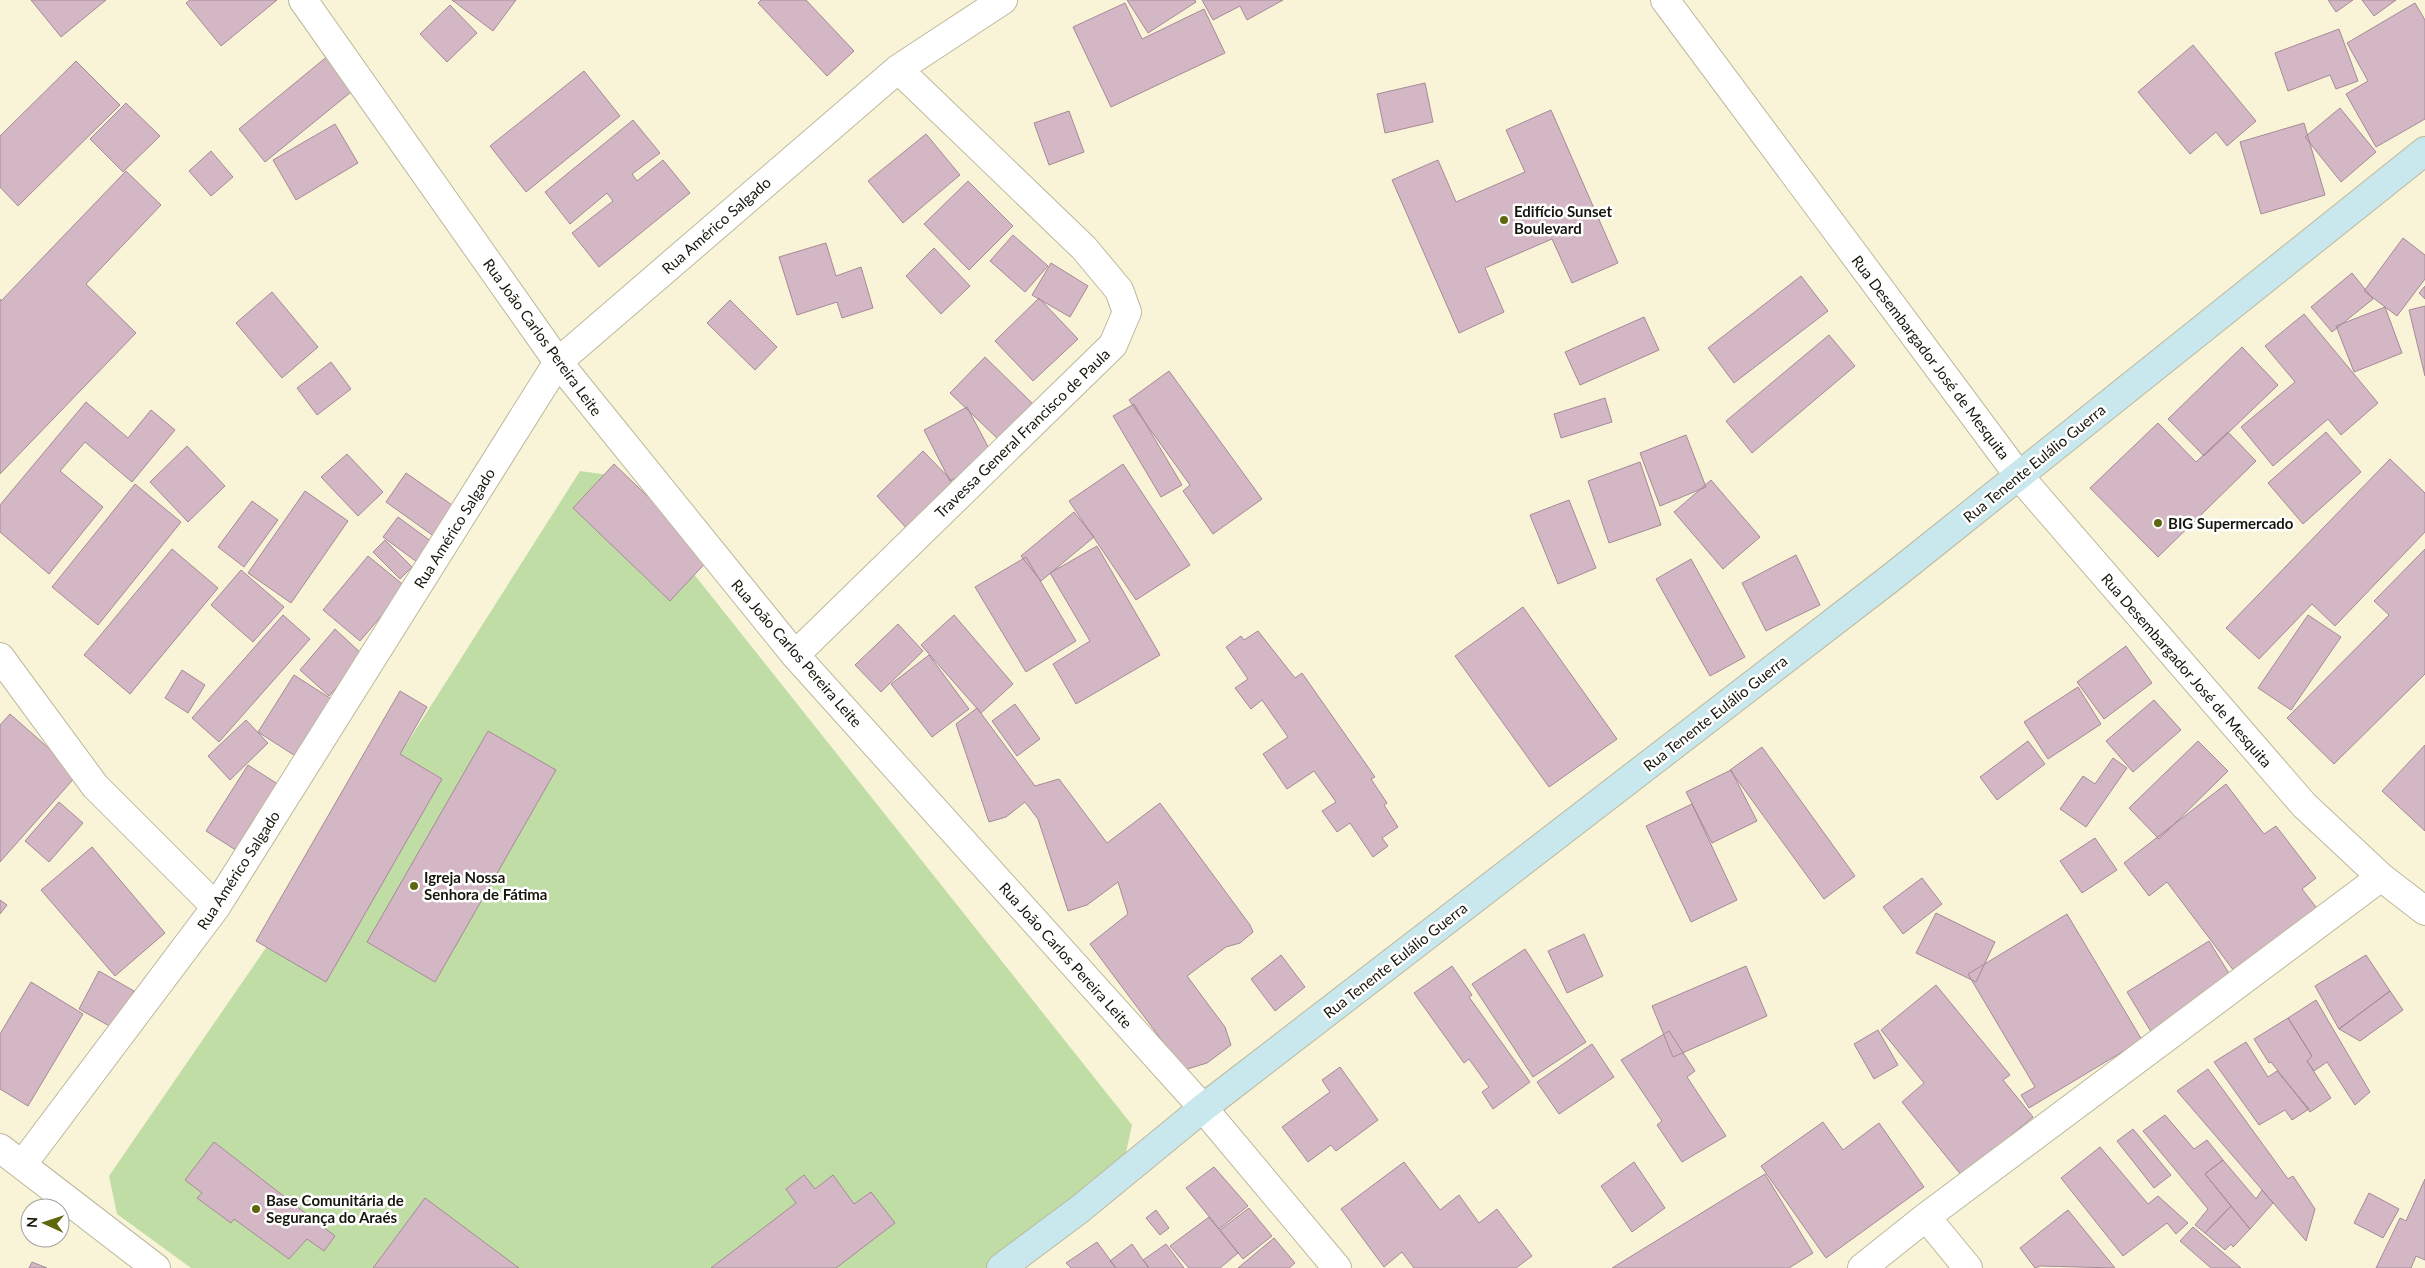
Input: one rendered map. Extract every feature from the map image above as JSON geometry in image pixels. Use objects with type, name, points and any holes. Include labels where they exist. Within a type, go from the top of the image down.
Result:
[{"type":"street","name":"Rua João Carlos Pereira Leite","points":[[304,0],[558,362],[795,655],[1203,1108],[1337,1268]]},
{"type":"street","name":"Rua Américo Salgado","points":[[22,1165],[216,907],[558,362],[898,69],[1003,0]]},
{"type":"street","name":"Rua Desembargador José de Mesquita","points":[[1665,0],[2019,476],[2304,805],[2381,877],[2425,911]]},
{"type":"street","name":"Travessa General Francisco de Paula","points":[[795,655],[1113,345],[1127,312],[1119,290],[1084,248],[898,69]]},
{"type":"street","name":"Rua Tenente Eulálio Guerra","points":[[1001,1268],[1080,1209],[1203,1108],[1892,577],[2425,151]]},
{"type":"street","points":[[0,657],[94,786],[216,907]]},
{"type":"street","points":[[1862,1268],[1926,1217],[2381,877]]},
{"type":"street","points":[[0,1148],[156,1268]]},
{"type":"street","points":[[1926,1217],[1968,1268]]},
{"type":"green space","points":[[580,471],[616,476],[1132,1125],[1122,1171],[998,1268],[191,1268],[117,1214],[109,1176],[411,737]]},
{"type":"building","points":[[31,0],[106,0],[61,37]]},
{"type":"building","points":[[190,0],[277,0],[221,46],[186,3]]},
{"type":"building","points":[[452,0],[516,0],[493,31]]},
{"type":"building","points":[[761,0],[806,0],[854,51],[827,76],[758,3]]},
{"type":"building","points":[[1127,0],[1195,0],[1196,2],[1148,33]]},
{"type":"building","points":[[1202,0],[1283,0],[1247,20],[1240,6],[1213,20]]},
{"type":"building","points":[[2328,0],[2353,0],[2336,12]]},
{"type":"building","points":[[2362,0],[2396,0],[2374,16]]},
{"type":"building","points":[[1125,3],[1142,39],[1204,9],[1225,53],[1111,107],[1073,27]]},
{"type":"building","points":[[2415,3],[2425,20],[2425,119],[2376,147],[2346,94],[2368,81],[2347,43]]},
{"type":"building","points":[[450,5],[477,33],[447,62],[420,34]]},
{"type":"building","points":[[2339,29],[2358,81],[2336,89],[2330,75],[2288,91],[2275,53]]},
{"type":"building","points":[[2193,45],[2256,121],[2227,146],[2216,132],[2190,154],[2138,92]]},
{"type":"building","points":[[335,50],[361,84],[265,162],[239,129]]},
{"type":"building","points":[[76,61],[120,105],[18,206],[0,187],[0,136]]},
{"type":"building","points":[[584,71],[620,116],[526,192],[490,146]]},
{"type":"building","points":[[1425,83],[1433,122],[1385,133],[1377,94]]},
{"type":"building","points":[[126,103],[160,136],[123,172],[90,139]]},
{"type":"building","points":[[2340,108],[2376,152],[2341,182],[2305,137]]},
{"type":"building","name":"Edifício Sunset Boulevard","points":[[1551,110],[1618,263],[1572,283],[1552,239],[1485,268],[1504,312],[1459,333],[1392,180],[1438,160],[1456,202],[1525,172],[1506,130]]},
{"type":"building","points":[[1069,111],[1084,152],[1049,165],[1034,123]]},
{"type":"building","points":[[633,120],[660,153],[632,174],[637,181],[663,160],[690,193],[599,267],[572,233],[613,201],[607,193],[570,224],[545,192]]},
{"type":"building","points":[[2304,123],[2325,195],[2261,214],[2240,142]]},
{"type":"building","points":[[335,124],[358,163],[296,200],[273,160]]},
{"type":"building","points":[[926,134],[960,175],[903,223],[868,181]]},
{"type":"building","points":[[211,151],[233,177],[211,196],[189,171]]},
{"type":"building","points":[[126,171],[161,205],[86,284],[136,333],[0,474],[0,299],[1,301]]},
{"type":"building","points":[[968,181],[1013,226],[969,270],[924,224]]},
{"type":"building","points":[[1013,235],[1048,266],[1025,292],[990,261]]},
{"type":"building","points":[[2403,238],[2425,255],[2425,279],[2397,316],[2364,291]]},
{"type":"building","points":[[826,243],[836,276],[861,267],[873,308],[842,318],[837,302],[797,315],[779,257]]},
{"type":"building","points":[[934,248],[970,286],[941,314],[906,276]]},
{"type":"building","points":[[1051,263],[1088,286],[1070,317],[1032,295]]},
{"type":"building","points":[[2352,273],[2373,299],[2332,332],[2311,307]]},
{"type":"building","points":[[1801,276],[1828,311],[1734,383],[1708,348]]},
{"type":"building","points":[[2425,286],[2425,299],[2419,293]]},
{"type":"building","points":[[272,292],[318,347],[282,378],[236,323]]},
{"type":"building","points":[[1039,298],[1078,339],[1033,381],[995,341]]},
{"type":"building","points":[[730,300],[777,347],[755,370],[707,323]]},
{"type":"building","points":[[2425,306],[2425,376],[2409,310]]},
{"type":"building","points":[[2385,307],[2402,353],[2354,372],[2336,326]]},
{"type":"building","points":[[2304,314],[2378,403],[2341,435],[2328,419],[2273,466],[2241,427],[2295,382],[2265,346]]},
{"type":"building","points":[[1644,317],[1659,350],[1580,385],[1565,352]]},
{"type":"building","points":[[1829,335],[1855,366],[1752,453],[1726,421]]},
{"type":"building","points":[[2242,347],[2278,385],[2204,456],[2168,419]]},
{"type":"building","points":[[985,357],[1033,404],[999,440],[950,393]]},
{"type":"building","points":[[331,362],[351,389],[317,415],[297,388]]},
{"type":"building","points":[[1169,371],[1262,499],[1213,534],[1183,491],[1190,485],[1129,400]]},
{"type":"building","points":[[1605,398],[1612,422],[1561,438],[1554,414]]},
{"type":"building","points":[[86,402],[128,438],[151,410],[175,430],[132,482],[85,442],[60,471],[103,507],[49,574],[0,532],[0,505]]},
{"type":"building","points":[[1134,404],[1182,485],[1161,497],[1113,416]]},
{"type":"building","points":[[967,407],[994,458],[950,481],[924,430]]},
{"type":"building","name":"BIG Supermercado","points":[[2158,423],[2196,462],[2228,432],[2256,461],[2158,557],[2090,488]]},
{"type":"building","points":[[2326,432],[2361,472],[2303,524],[2268,483]]},
{"type":"building","points":[[1686,435],[1706,487],[1660,506],[1640,453]]},
{"type":"building","points":[[187,446],[225,486],[188,522],[150,482]]},
{"type":"building","points":[[923,451],[957,486],[910,532],[877,496]]},
{"type":"building","points":[[347,454],[383,492],[358,516],[321,477]]},
{"type":"building","points":[[2390,459],[2425,493],[2425,532],[2335,626],[2312,604],[2259,659],[2226,628]]},
{"type":"building","points":[[1640,462],[1661,525],[1609,543],[1588,481]]},
{"type":"building","points":[[614,464],[711,557],[670,601],[573,508]]},
{"type":"building","points":[[1123,464],[1190,565],[1136,600],[1069,501]]},
{"type":"building","points":[[406,473],[455,507],[435,537],[386,502]]},
{"type":"building","points":[[1711,480],[1760,537],[1723,569],[1674,512]]},
{"type":"building","points":[[135,484],[181,522],[98,625],[52,587]]},
{"type":"building","points":[[305,491],[348,521],[291,603],[248,573]]},
{"type":"building","points":[[1569,500],[1596,568],[1558,584],[1530,515]]},
{"type":"building","points":[[252,501],[278,520],[244,567],[218,547]]},
{"type":"building","points":[[1074,512],[1094,537],[1041,581],[1021,556]]},
{"type":"building","points":[[398,517],[436,545],[421,565],[383,537]]},
{"type":"building","points":[[385,540],[412,567],[400,579],[373,552]]},
{"type":"building","points":[[1097,546],[1160,655],[1076,704],[1053,664],[1090,641],[1050,573]]},
{"type":"building","points":[[172,549],[218,588],[130,694],[84,655]]},
{"type":"building","points":[[2425,549],[2425,674],[2334,764],[2287,718],[2389,615],[2374,601]]},
{"type":"building","points":[[1796,555],[1820,605],[1766,631],[1742,583]]},
{"type":"building","points":[[368,556],[406,587],[360,641],[323,610]]},
{"type":"building","points":[[1026,557],[1076,641],[1026,672],[975,587]]},
{"type":"building","points":[[1691,559],[1745,657],[1710,676],[1656,579]]},
{"type":"building","points":[[241,570],[284,607],[253,642],[211,605]]},
{"type":"building","points":[[1523,607],[1617,739],[1549,787],[1455,656]]},
{"type":"building","points":[[283,615],[310,639],[219,742],[192,718]]},
{"type":"building","points":[[954,615],[1013,684],[981,713],[921,645]]},
{"type":"building","points":[[2308,615],[2341,637],[2291,710],[2258,688]]},
{"type":"building","points":[[898,624],[923,651],[881,692],[855,665]]},
{"type":"building","points":[[335,629],[364,656],[329,696],[300,670]]},
{"type":"building","points":[[1258,631],[1295,678],[1302,673],[1375,777],[1371,779],[1387,803],[1384,805],[1398,827],[1382,838],[1388,846],[1373,857],[1350,823],[1337,832],[1322,811],[1336,802],[1314,771],[1287,789],[1263,754],[1288,737],[1262,700],[1251,709],[1235,688],[1248,679],[1226,647],[1241,636],[1244,640]]},
{"type":"building","points":[[2126,646],[2152,683],[2104,719],[2077,682]]},
{"type":"building","points":[[929,655],[969,709],[932,737],[891,684]]},
{"type":"building","points":[[182,670],[205,685],[188,713],[165,698]]},
{"type":"building","points":[[294,675],[336,702],[300,759],[258,732]]},
{"type":"building","points":[[2078,687],[2101,724],[2048,759],[2024,722]]},
{"type":"building","points":[[400,691],[427,707],[400,754],[442,779],[326,982],[256,941]]},
{"type":"building","points":[[2154,700],[2181,730],[2133,772],[2106,741]]},
{"type":"building","points":[[1015,704],[1040,739],[1017,756],[992,721]]},
{"type":"building","points":[[977,708],[1035,786],[1059,779],[1107,843],[1160,803],[1250,925],[1253,932],[1240,943],[1226,947],[1187,976],[1225,1027],[1231,1045],[1207,1063],[1184,1070],[1090,944],[1128,914],[1118,882],[1087,905],[1068,911],[1038,819],[1025,802],[1006,817],[989,822],[956,724]]},
{"type":"building","points":[[10,714],[78,774],[0,862],[0,725]]},
{"type":"building","points":[[246,720],[268,743],[230,780],[208,756]]},
{"type":"building","points":[[488,731],[556,770],[435,982],[367,942]]},
{"type":"building","points":[[2028,741],[2045,764],[1997,800],[1980,777]]},
{"type":"building","points":[[2198,741],[2228,771],[2159,839],[2129,808]]},
{"type":"building","points":[[2425,745],[2425,831],[2382,791]]},
{"type":"building","points":[[1762,747],[1855,876],[1824,899],[1730,770]]},
{"type":"building","points":[[2113,758],[2127,768],[2086,827],[2060,809],[2083,776],[2095,784]]},
{"type":"building","points":[[248,765],[287,790],[245,856],[206,831]]},
{"type":"building","points":[[1731,770],[1757,821],[1712,843],[1686,792]]},
{"type":"building","points":[[2226,784],[2264,834],[2276,826],[2316,878],[2302,889],[2319,911],[2237,975],[2167,882],[2149,896],[2124,863]]},
{"type":"building","points":[[59,802],[83,823],[49,862],[25,841]]},
{"type":"building","points":[[1692,804],[1737,900],[1691,922],[1646,826]]},
{"type":"building","points":[[2095,838],[2117,870],[2082,893],[2060,861]]},
{"type":"building","points":[[92,847],[165,933],[115,976],[41,890]]},
{"type":"building","points":[[1922,878],[1942,904],[1903,934],[1883,907]]},
{"type":"building","points":[[0,900],[7,905],[0,914]]},
{"type":"building","points":[[1936,913],[1995,942],[1976,982],[1916,953]]},
{"type":"building","points":[[2067,914],[2142,1040],[2029,1108],[2021,1095],[2035,1087],[1968,974]]},
{"type":"building","points":[[1584,934],[1603,976],[1567,993],[1548,951]]},
{"type":"building","points":[[2209,941],[2235,983],[2153,1035],[2127,992]]},
{"type":"building","points":[[1525,949],[1586,1042],[1533,1077],[1472,984]]},
{"type":"building","points":[[1281,955],[1305,987],[1275,1011],[1251,979]]},
{"type":"building","points":[[2366,955],[2390,991],[2339,1029],[2315,986]]},
{"type":"building","points":[[1452,966],[1472,995],[1469,997],[1530,1082],[1493,1109],[1482,1092],[1489,1087],[1469,1059],[1464,1063],[1414,993]]},
{"type":"building","points":[[1746,966],[1767,1016],[1673,1057],[1652,1006]]},
{"type":"building","points":[[99,971],[134,991],[113,1028],[79,1009]]},
{"type":"building","points":[[31,982],[83,1014],[28,1106],[0,1089],[0,1034]]},
{"type":"building","points":[[1936,985],[2010,1075],[2003,1080],[2033,1117],[1962,1176],[1902,1102],[1924,1083],[1881,1030]]},
{"type":"building","points":[[2390,991],[2403,1010],[2360,1041],[2339,1029]]},
{"type":"building","points":[[2316,1000],[2370,1092],[2355,1105],[2327,1062],[2314,1071],[2307,1061],[2312,1056],[2288,1018]]},
{"type":"building","points":[[2288,1018],[2312,1056],[2307,1061],[2331,1098],[2310,1112],[2271,1062],[2269,1063],[2254,1039]]},
{"type":"building","points":[[1878,1030],[1898,1065],[1874,1079],[1854,1044]]},
{"type":"building","points":[[1669,1031],[1695,1071],[1687,1077],[1726,1136],[1682,1162],[1657,1125],[1662,1121],[1621,1060]]},
{"type":"building","points":[[2246,1042],[2268,1077],[2277,1071],[2309,1109],[2292,1120],[2285,1110],[2259,1125],[2214,1062]]},
{"type":"building","points":[[1592,1044],[1614,1077],[1559,1114],[1537,1082]]},
{"type":"building","points":[[1340,1067],[1378,1120],[1336,1151],[1331,1145],[1308,1162],[1282,1127],[1330,1092],[1322,1080]]},
{"type":"building","points":[[2208,1069],[2288,1179],[2293,1176],[2315,1209],[2306,1241],[2177,1091]]},
{"type":"building","points":[[2165,1115],[2194,1149],[2207,1140],[2223,1160],[2205,1174],[2231,1206],[2205,1233],[2195,1225],[2208,1209],[2143,1131]]},
{"type":"building","points":[[1823,1122],[1843,1150],[1879,1123],[1924,1187],[1826,1258],[1761,1166]]},
{"type":"building","points":[[2133,1129],[2171,1175],[2154,1188],[2117,1141]]},
{"type":"building","name":"Base Comunitária de Segurança do Araés","points":[[214,1142],[335,1236],[324,1251],[307,1239],[289,1259],[234,1219],[231,1223],[197,1198],[202,1193],[185,1180]]},
{"type":"building","points":[[2100,1147],[2148,1204],[2158,1196],[2188,1223],[2176,1234],[2167,1223],[2123,1256],[2061,1178]]},
{"type":"building","points":[[2223,1160],[2256,1199],[2262,1190],[2273,1203],[2250,1229],[2205,1174]]},
{"type":"building","points":[[1404,1162],[1440,1210],[1459,1195],[1479,1223],[1497,1209],[1532,1256],[1516,1268],[1414,1268],[1402,1252],[1384,1267],[1341,1209]]},
{"type":"building","points":[[1634,1162],[1665,1208],[1632,1232],[1601,1186]]},
{"type":"building","points":[[1214,1167],[1248,1206],[1219,1229],[1186,1188]]},
{"type":"building","points":[[1765,1174],[1813,1253],[1789,1268],[1612,1268]]},
{"type":"building","points":[[804,1175],[815,1189],[833,1175],[854,1204],[871,1192],[895,1223],[836,1268],[711,1268],[796,1203],[786,1189]]},
{"type":"building","points":[[2425,1179],[2425,1260],[2416,1256],[2411,1268],[2376,1268],[2400,1218],[2406,1221]]},
{"type":"building","points":[[2369,1193],[2399,1209],[2383,1238],[2354,1223]]},
{"type":"building","points":[[425,1198],[519,1268],[373,1268]]},
{"type":"building","points":[[2231,1206],[2250,1229],[2233,1247],[2231,1244],[2225,1250],[2205,1233]]},
{"type":"building","points":[[1249,1208],[1272,1236],[1243,1259],[1220,1230]]},
{"type":"building","points":[[1156,1210],[1169,1228],[1160,1235],[1146,1218]]},
{"type":"building","points":[[2068,1210],[2115,1268],[2040,1266],[2035,1268],[2020,1248]]},
{"type":"building","points":[[1209,1217],[1238,1253],[1220,1268],[1189,1268],[1170,1246]]},
{"type":"building","points":[[2193,1227],[2241,1268],[2211,1268],[2180,1241]]},
{"type":"building","points":[[1274,1238],[1295,1263],[1289,1268],[1238,1268]]},
{"type":"building","points":[[1097,1242],[1116,1268],[1071,1268],[1066,1263]]},
{"type":"building","points":[[1132,1244],[1149,1268],[1116,1268],[1110,1261]]},
{"type":"building","points":[[1166,1244],[1184,1268],[1149,1268],[1143,1260]]},
{"type":"building","points":[[32,1262],[47,1268],[29,1268]]},
{"type":"place","name":"Edifício Sunset Boulevard","points":[[1504,220]]},
{"type":"place","name":"BIG Supermercado","points":[[2158,523]]},
{"type":"place","name":"Igreja Nossa Senhora de Fátima","points":[[414,886]]},
{"type":"place","name":"Base Comunitária de Segurança do Araés","points":[[256,1209]]}]
